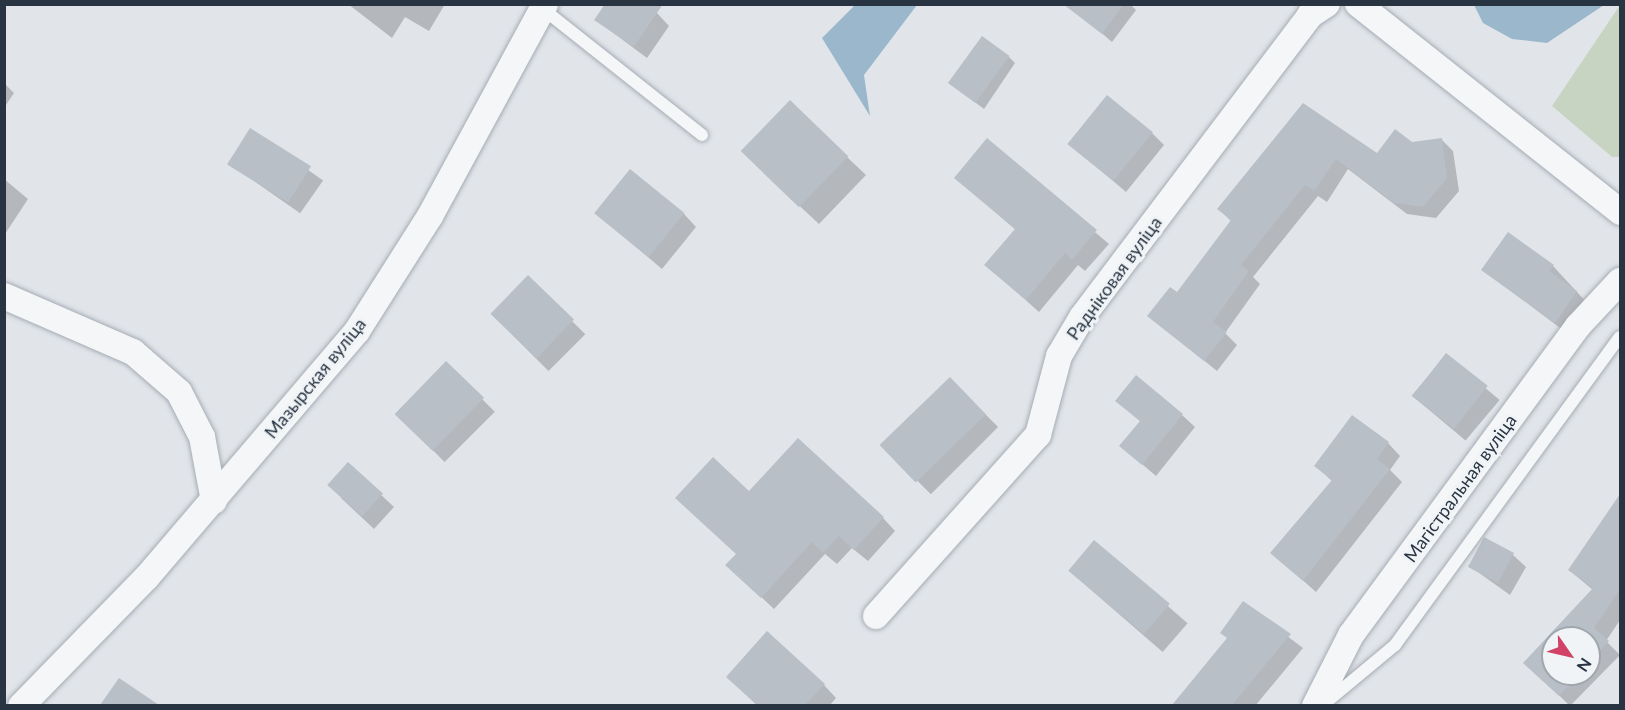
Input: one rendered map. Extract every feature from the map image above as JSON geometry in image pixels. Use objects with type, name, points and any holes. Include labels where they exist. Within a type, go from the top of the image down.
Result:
[{"type":"street","name":"Радніковая вуліца","points":[[876,616],[1038,435],[1059,356],[1082,317],[1310,15],[1327,4]]},
{"type":"street","points":[[1359,4],[1620,212]]},
{"type":"street","name":"Мазырская вуліца","points":[[21,705],[147,578],[357,331],[430,216],[544,7]]},
{"type":"street","name":"Магістральная вуліца","points":[[1315,705],[1351,635],[1578,326],[1620,281]]},
{"type":"street","points":[[4,296],[133,352],[179,392],[202,437],[214,501]]},
{"type":"lane","points":[[544,7],[702,135]]},
{"type":"lane","points":[[1322,705],[1395,645],[1620,337]]},
{"type":"green space","points":[[1620,5],[1620,157],[1612,157],[1552,106]]},
{"type":"water","points":[[856,4],[917,5],[864,75],[870,116],[822,38]]},
{"type":"water","points":[[1474,5],[1604,5],[1547,43],[1512,39],[1483,23]]},
{"type":"building","points":[[605,4],[663,4],[634,47],[594,20]]},
{"type":"building","points":[[1063,4],[1124,4],[1102,34]]},
{"type":"building","points":[[982,36],[1010,56],[975,103],[948,83]]},
{"type":"building","points":[[1107,95],[1153,132],[1113,181],[1067,144]]},
{"type":"building","points":[[790,100],[848,156],[799,207],[741,151]]},
{"type":"building","points":[[1303,103],[1377,153],[1395,129],[1412,142],[1442,138],[1447,178],[1423,207],[1394,203],[1336,159],[1314,191],[1305,185],[1241,265],[1249,271],[1213,322],[1227,332],[1204,361],[1147,316],[1170,287],[1177,292],[1231,220],[1217,209]]},
{"type":"building","points":[[250,128],[311,166],[288,203],[227,164]]},
{"type":"building","points":[[987,138],[1097,230],[1072,260],[1065,253],[1026,300],[984,265],[1015,229],[954,178]]},
{"type":"building","points":[[630,169],[684,213],[649,257],[594,213]]},
{"type":"building","points":[[1508,232],[1554,265],[1549,271],[1577,291],[1555,323],[1481,270]]},
{"type":"building","points":[[528,275],[574,319],[537,358],[490,314]]},
{"type":"building","points":[[1446,353],[1488,386],[1454,429],[1412,396]]},
{"type":"building","points":[[446,361],[484,398],[433,451],[395,414]]},
{"type":"building","points":[[1136,375],[1183,414],[1142,465],[1119,446],[1140,421],[1115,401]]},
{"type":"building","points":[[950,377],[986,414],[916,482],[880,445]]},
{"type":"building","points":[[1352,415],[1389,442],[1377,459],[1390,469],[1303,581],[1270,553],[1332,480],[1314,466]]},
{"type":"building","points":[[798,438],[884,517],[854,550],[839,536],[823,553],[812,542],[761,598],[725,565],[736,554],[675,498],[713,457],[749,491]]},
{"type":"building","points":[[348,462],[383,493],[362,516],[327,485]]},
{"type":"building","points":[[1620,494],[1620,589],[1595,626],[1558,626],[1593,588],[1568,570]]},
{"type":"building","points":[[1484,537],[1514,553],[1498,583],[1468,567]]},
{"type":"building","points":[[1094,540],[1170,604],[1144,634],[1068,571]]},
{"type":"building","points":[[1243,601],[1291,634],[1232,705],[1172,705],[1227,638],[1220,633]]},
{"type":"building","points":[[767,631],[825,684],[805,705],[757,705],[726,677]]},
{"type":"building","points":[[1601,634],[1609,641],[1601,650]]},
{"type":"building","points":[[1541,644],[1541,680],[1523,663]]},
{"type":"building","points":[[119,678],[159,705],[100,705]]},
{"type":"building","points":[[1548,686],[1568,686],[1559,696]]}]
